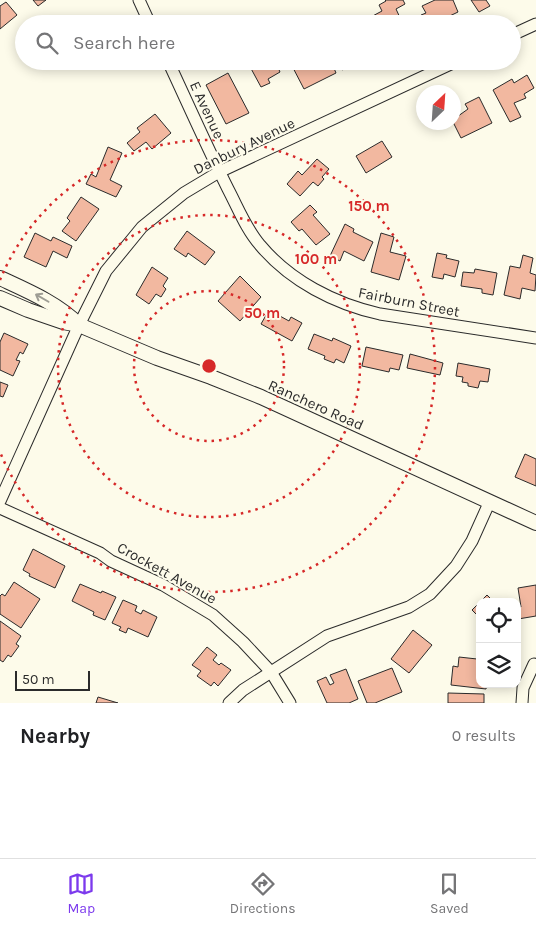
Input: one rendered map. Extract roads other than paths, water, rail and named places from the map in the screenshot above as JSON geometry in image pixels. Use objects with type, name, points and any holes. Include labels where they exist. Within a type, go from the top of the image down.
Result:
[{"type":"main road","name":"Ranchero Road","points":[[0,278],[51,303],[67,313],[79,325]]},
{"type":"main road","name":"Ranchero Road","points":[[0,298],[36,313],[79,325],[158,358],[261,397],[536,523]]},
{"type":"street","points":[[139,0],[146,15]]},
{"type":"street","points":[[521,31],[536,24]]},
{"type":"street","name":"E Avenue","points":[[172,70],[219,172]]},
{"type":"street","name":"Danbury Avenue","points":[[0,500],[79,325],[106,271],[142,227],[184,193],[219,172],[437,70]]},
{"type":"street","name":"Fairburn Street","points":[[219,172],[245,222],[260,245],[298,279],[316,290],[345,304],[380,314],[536,338]]},
{"type":"street","points":[[229,703],[243,690],[327,636],[409,607],[430,594],[456,566],[472,541],[490,501]]},
{"type":"street","name":"Crockett Avenue","points":[[0,508],[100,553],[111,561],[163,585],[213,615],[229,628],[271,672],[290,703]]},
{"type":"street","points":[[522,703],[523,688],[534,664]]}]
